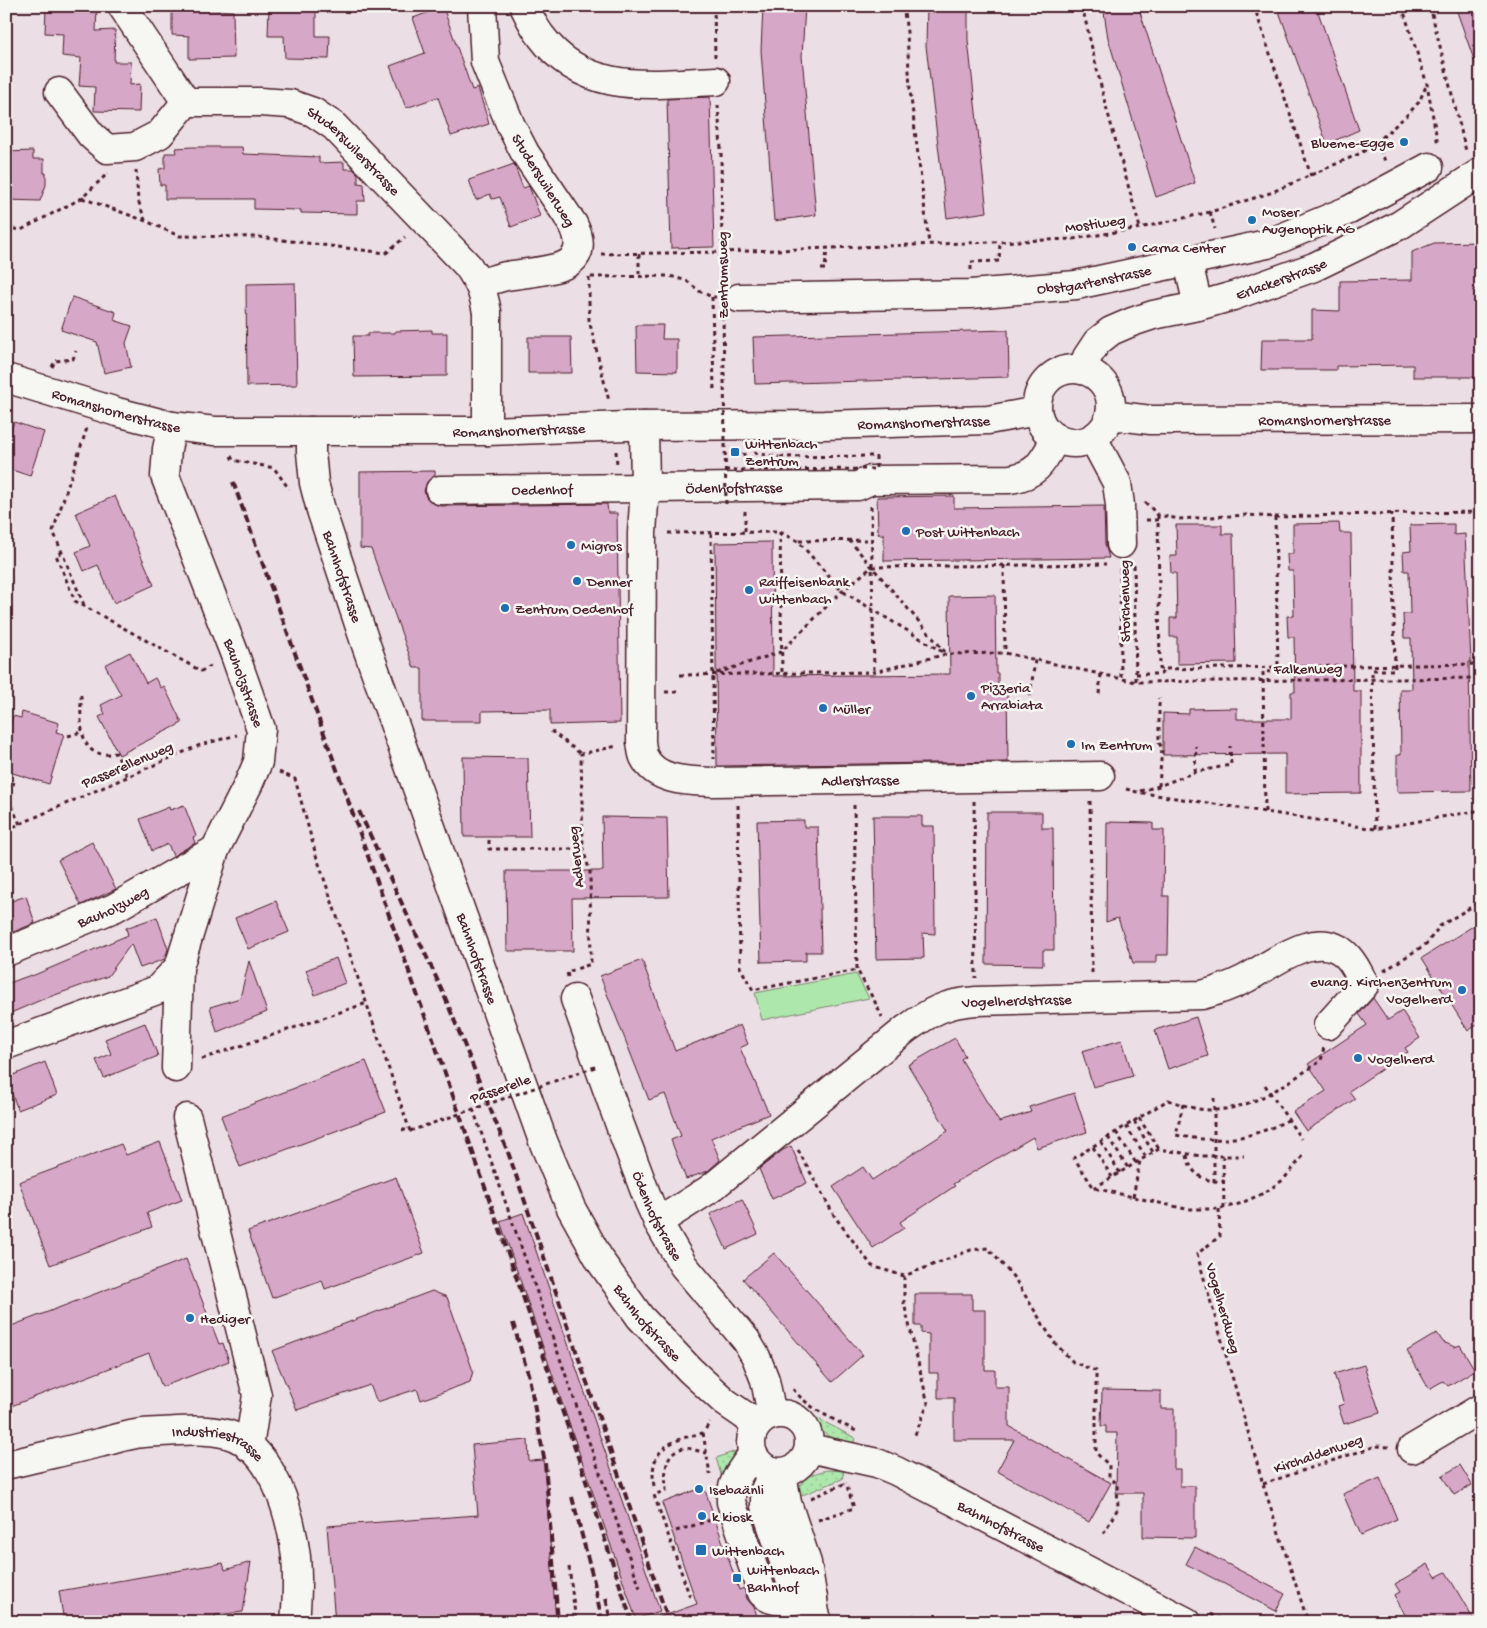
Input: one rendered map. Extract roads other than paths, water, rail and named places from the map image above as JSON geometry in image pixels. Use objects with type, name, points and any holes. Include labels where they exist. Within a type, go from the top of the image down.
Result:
[{"type":"street","points":[[59,92],[91,135],[108,148],[134,147],[160,134],[186,102],[122,6]]},
{"type":"street","name":"Studerswilerweg","points":[[480,283],[506,276],[562,266],[585,254],[573,224],[525,153],[511,126],[485,62],[482,6]]},
{"type":"street","points":[[524,6],[541,36],[558,55],[583,72],[610,81],[636,84],[716,81]]},
{"type":"street","name":"Studerswilerstrasse","points":[[186,102],[290,104],[312,112],[334,126],[468,266],[480,283]]},
{"type":"street","name":"Obstgartenstrasse","points":[[738,298],[971,294],[1076,285],[1267,244],[1349,210],[1435,160]]},
{"type":"street","name":"Erlackerstrasse","points":[[1082,370],[1087,357],[1097,342],[1111,331],[1132,322],[1198,306],[1257,288],[1314,267],[1400,226],[1474,163]]},
{"type":"street","points":[[1188,262],[1198,306]]},
{"type":"street","points":[[480,283],[486,312],[487,431]]},
{"type":"street","points":[[1064,370],[1082,370],[1091,373],[1106,386],[1110,395],[1110,414],[1107,424],[1093,438],[1084,442],[1065,442],[1056,438],[1043,427],[1037,411],[1039,393],[1049,379],[1064,370]]},
{"type":"street","name":"Romanshornerstrasse","points":[[6,378],[117,412],[172,426],[216,431],[487,431],[562,427],[824,425],[988,420],[1037,411]]},
{"type":"street","name":"Romanshornerstrasse","points":[[1110,414],[1160,420],[1481,419]]},
{"type":"street","name":"Bauholzstrasse","points":[[172,426],[165,476],[235,655],[261,729],[258,762],[248,786],[214,850],[179,966],[176,1068]]},
{"type":"street","points":[[644,426],[645,488]]},
{"type":"street","name":"Bahnhofstrasse","points":[[311,431],[314,483],[366,646],[543,1141],[571,1208],[601,1262],[640,1317],[690,1370],[718,1396],[765,1419]]},
{"type":"street","name":"Ödenhofstrasse","points":[[645,488],[858,486],[871,480],[1021,478],[1032,473],[1040,466],[1056,438]]},
{"type":"street","points":[[1093,438],[1117,483],[1120,505],[1121,557]]},
{"type":"street","name":"Oedenhof","points":[[440,490],[645,488]]},
{"type":"street","name":"Adlerstrasse","points":[[645,488],[642,533],[641,742],[644,757],[652,769],[667,777],[690,781],[1095,788]]},
{"type":"street","name":"Bauholzweg","points":[[6,952],[114,908],[214,850]]},
{"type":"street","name":"Vogelherdstrasse","points":[[658,1222],[710,1189],[927,1014],[949,1004],[976,1001],[1202,995],[1226,988],[1301,948],[1318,945],[1333,947],[1346,954],[1365,984],[1328,1025]]},
{"type":"street","name":"Bauholzstrasse","points":[[6,1045],[156,990],[179,966]]},
{"type":"street","name":"Ödenhofstrasse","points":[[575,999],[598,1066],[658,1222],[682,1265],[746,1340],[756,1357],[765,1380],[765,1419]]},
{"type":"street","points":[[187,1118],[257,1395],[244,1443]]},
{"type":"street","points":[[1412,1449],[1481,1408]]},
{"type":"street","points":[[780,1414],[789,1415],[796,1419],[807,1432],[809,1448],[806,1457],[800,1465],[792,1470],[777,1472],[764,1468],[757,1462],[752,1454],[750,1439],[765,1419],[780,1414]]},
{"type":"street","name":"Industriestrasse","points":[[6,1465],[142,1433],[194,1430],[226,1434],[244,1443],[264,1463],[274,1478],[284,1501],[296,1558],[298,1590],[295,1622]]},
{"type":"street","name":"Bahnhofstrasse","points":[[809,1448],[878,1463],[896,1471],[1187,1622]]},
{"type":"street","points":[[752,1454],[736,1477],[731,1493],[734,1512],[762,1594],[776,1600],[810,1606],[811,1580],[807,1563],[777,1472]]},
{"type":"railway","points":[[233,482],[495,1215],[632,1622]]},
{"type":"railway","points":[[359,811],[442,990],[509,1155],[669,1622]]},
{"type":"railway","points":[[513,1323],[529,1377],[545,1463],[558,1622]]},
{"type":"railway","points":[[572,1497],[594,1582],[602,1622]]},
{"type":"railway","points":[[606,1598],[611,1622]]},
{"type":"place","name":"Blueme-Egge","points":[[1404,142]]},
{"type":"place","name":"Moser Augenoptik AG","points":[[1252,220]]},
{"type":"place","name":"Carna Center","points":[[1132,247]]},
{"type":"place","name":"Wittenbach Zentrum","points":[[735,452]]},
{"type":"place","name":"Post Wittenbach","points":[[906,531]]},
{"type":"place","name":"Migros","points":[[571,545]]},
{"type":"place","name":"Denner","points":[[577,581]]},
{"type":"place","name":"Raiffeisenbank Wittenbach","points":[[749,590]]},
{"type":"place","name":"Zentrum Oedenhof","points":[[505,608]]},
{"type":"place","name":"Pizzeria Arrabiata","points":[[971,696]]},
{"type":"place","name":"Müller","points":[[823,708]]},
{"type":"place","name":"Im Zentrum","points":[[1071,744]]},
{"type":"place","name":"evang. Kirchenzentrum Vogelherd","points":[[1462,990]]},
{"type":"place","name":"Vogelherd","points":[[1358,1058]]},
{"type":"place","name":"Hediger","points":[[190,1318]]},
{"type":"place","name":"Isebaänli","points":[[699,1489]]},
{"type":"place","name":"k kiosk","points":[[702,1516]]},
{"type":"place","name":"Wittenbach","points":[[701,1550]]},
{"type":"place","name":"Wittenbach Bahnhof","points":[[737,1578]]}]
